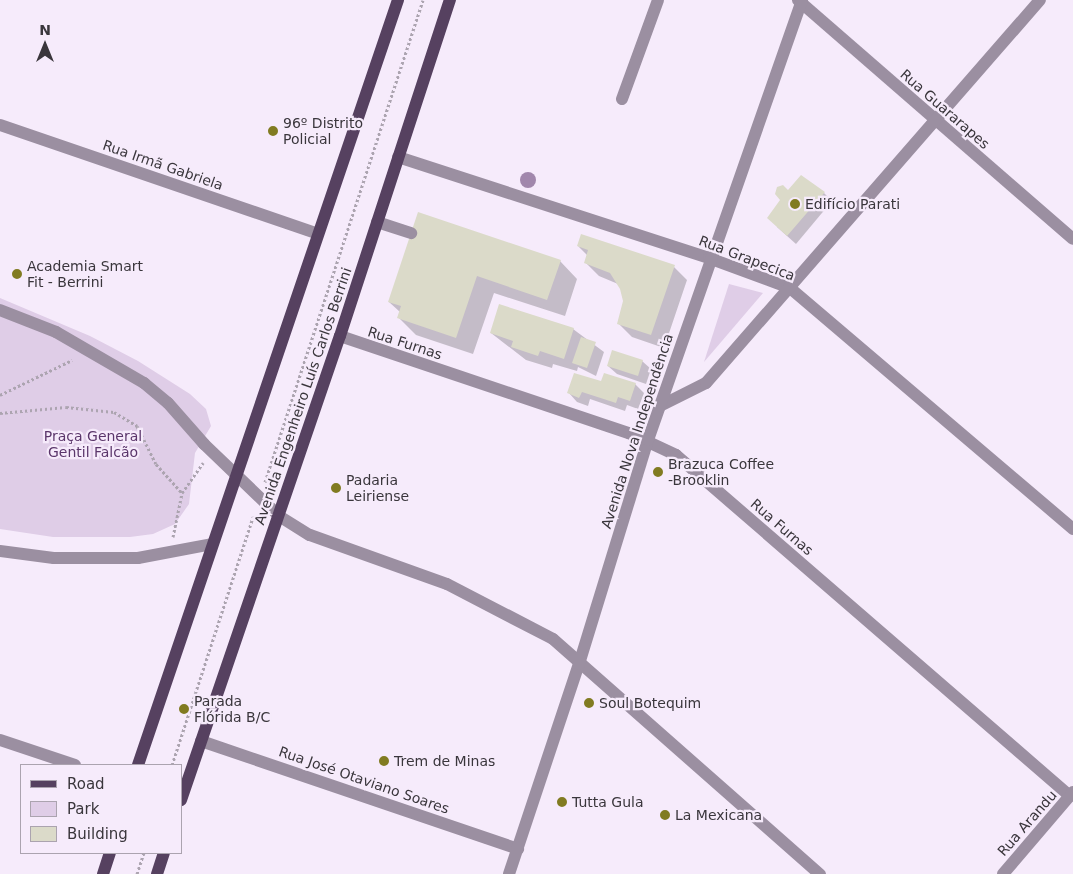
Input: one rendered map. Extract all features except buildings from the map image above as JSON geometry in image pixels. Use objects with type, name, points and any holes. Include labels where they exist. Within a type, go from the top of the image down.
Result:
[{"type":"main road","points":[[138,764],[316,232],[398,0]]},
{"type":"main road","name":"Avenida Engenheiro Luís Carlos Berrini","points":[[182,797],[340,336],[450,0]]},
{"type":"main road","points":[[103,874],[110,854]]},
{"type":"main road","points":[[157,874],[164,854]]},
{"type":"street","points":[[622,99],[658,0]]},
{"type":"street","points":[[660,406],[706,382],[1040,0]]},
{"type":"street","name":"Rua Guararapes","points":[[800,1],[1073,239]]},
{"type":"street","name":"Avenida Nova Independência","points":[[510,874],[580,664],[648,440],[709,258],[800,1]]},
{"type":"street","name":"Rua Irmã Gabriela","points":[[0,125],[316,232]]},
{"type":"street","name":"Rua Grapecica","points":[[398,157],[709,258],[790,288],[1073,529]]},
{"type":"street","points":[[377,222],[411,233]]},
{"type":"street","points":[[0,310],[56,332],[144,383],[168,402],[213,451],[279,516],[310,535],[483,600],[553,639],[820,874]]},
{"type":"street","name":"Rua Furnas","points":[[340,336],[648,440],[676,455],[1071,794]]},
{"type":"street","points":[[0,551],[54,558],[170,554],[212,544]]},
{"type":"street","points":[[0,740],[72,764]]},
{"type":"street","name":"Rua José Otaviano Soares","points":[[201,740],[518,849]]},
{"type":"street","name":"Rua Arandu","points":[[1003,874],[1071,794]]},
{"type":"path","points":[[172,764],[423,0]]},
{"type":"path","points":[[0,396],[72,360]]},
{"type":"path","points":[[0,413],[66,407],[114,412],[137,426],[156,464],[182,494]]},
{"type":"path","points":[[170,554],[182,494],[213,451]]},
{"type":"path","points":[[137,874],[144,854]]},
{"type":"green space","points":[[729,284],[763,293],[704,362]]},
{"type":"green space","name":"Praça General Gentil Falcão","points":[[0,298],[90,336],[138,361],[190,394],[206,409],[211,426],[195,453],[189,504],[175,524],[153,534],[130,537],[53,537],[0,529]]},
{"type":"place","name":"96º Distrito Policial","points":[[273,131]]},
{"type":"place","name":"Edifício Parati","points":[[795,204]]},
{"type":"place","name":"Academia Smart Fit - Berrini","points":[[17,274]]},
{"type":"place","name":"Brazuca Coffee -Brooklin","points":[[658,472]]},
{"type":"place","name":"Padaria Leiriense","points":[[336,488]]},
{"type":"place","name":"Soul Botequim","points":[[589,703]]},
{"type":"place","name":"Parada Flórida B/C","points":[[184,709]]},
{"type":"place","name":"Trem de Minas","points":[[384,761]]},
{"type":"place","name":"Tutta Gula","points":[[562,802]]},
{"type":"place","name":"La Mexicana","points":[[665,815]]}]
